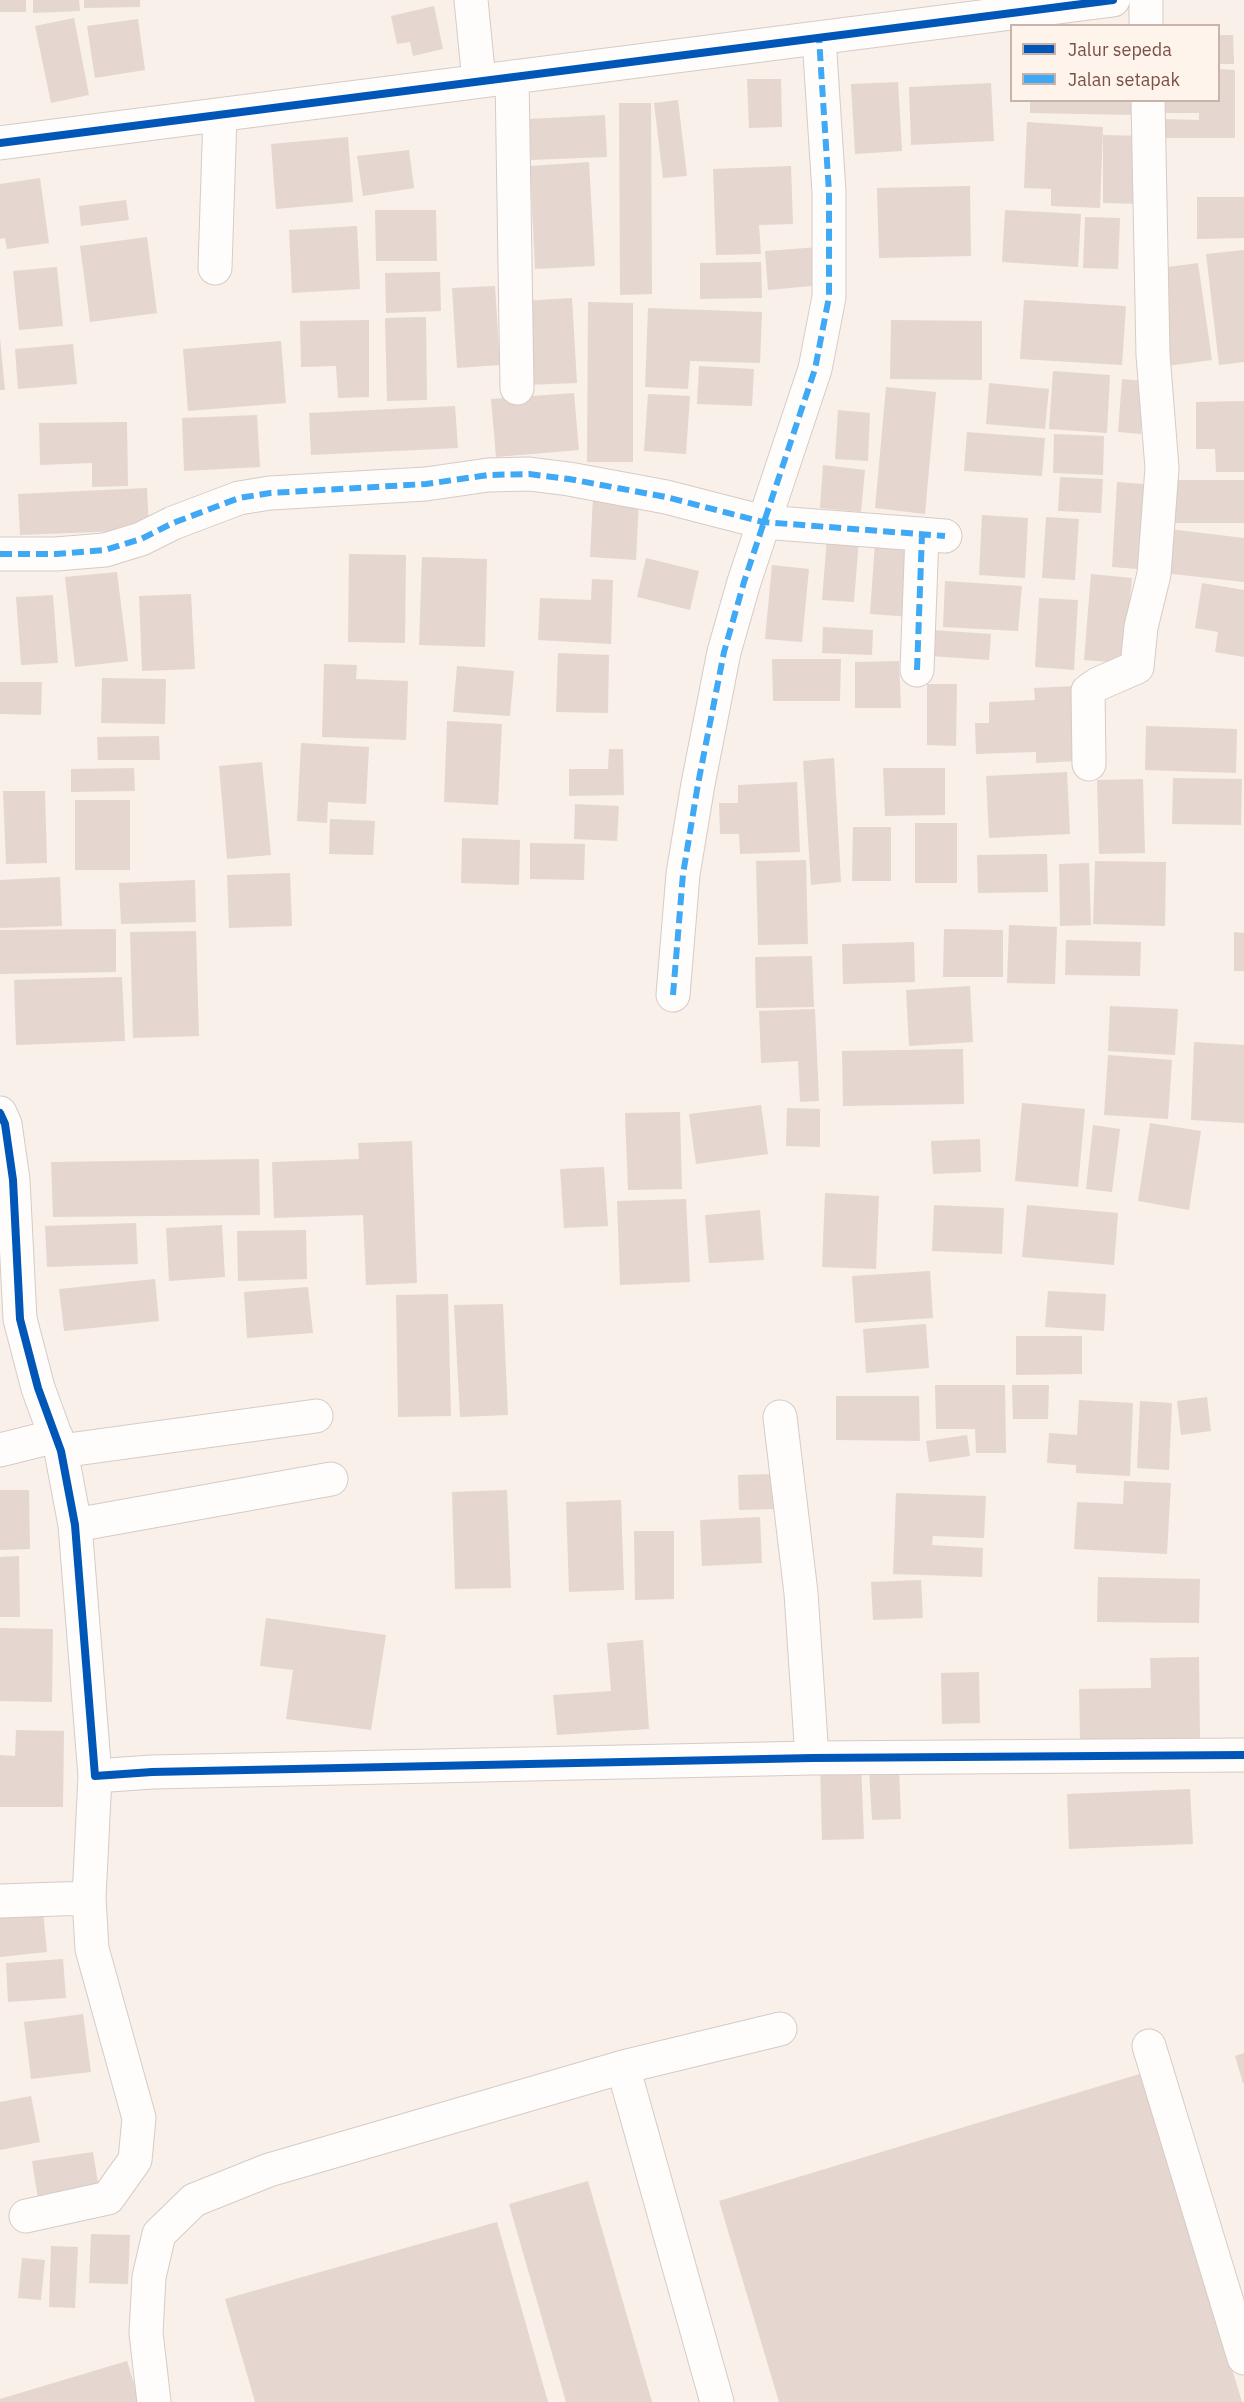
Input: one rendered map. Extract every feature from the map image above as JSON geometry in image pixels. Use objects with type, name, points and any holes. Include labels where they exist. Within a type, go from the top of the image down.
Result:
[{"type":"street","points":[[471,0],[479,81]]},
{"type":"street","points":[[0,143],[1113,0]]},
{"type":"street","points":[[1146,0],[1146,24]]},
{"type":"street","points":[[673,995],[683,874],[724,652],[763,522],[815,369],[829,297],[829,192],[819,38]]},
{"type":"street","points":[[512,77],[517,388]]},
{"type":"street","points":[[1089,764],[1088,691],[1098,684],[1137,667],[1141,627],[1154,574],[1162,468],[1153,356],[1148,102]]},
{"type":"street","points":[[215,268],[220,115]]},
{"type":"street","points":[[0,554],[56,554],[105,550],[141,539],[173,523],[239,498],[270,493],[426,484],[488,475],[528,474],[569,479],[666,497],[763,522],[934,535],[916,670]]},
{"type":"street","points":[[0,1113],[14,1180],[20,1318],[38,1388],[59,1444],[75,1525],[95,1776],[89,1898],[92,1949],[139,2118],[135,2160],[108,2198],[26,2216]]},
{"type":"street","points":[[0,1450],[316,1416]]},
{"type":"street","points":[[780,1416],[801,1593],[812,1758]]},
{"type":"street","points":[[75,1525],[331,1479]]},
{"type":"street","points":[[95,1776],[152,1772],[812,1758],[1244,1755]]},
{"type":"street","points":[[0,1901],[89,1898]]},
{"type":"street","points":[[154,2402],[146,2333],[149,2277],[159,2234],[194,2200],[269,2170],[623,2067],[780,2029]]},
{"type":"street","points":[[1149,2046],[1244,2358]]},
{"type":"street","points":[[623,2067],[717,2402]]},
{"type":"building","points":[[0,0],[26,0],[26,12],[0,12]]},
{"type":"building","points":[[33,0],[79,0],[80,11],[33,13]]},
{"type":"building","points":[[84,0],[140,0],[140,7],[84,8]]},
{"type":"building","points":[[434,6],[443,49],[413,56],[410,42],[397,44],[391,16]]},
{"type":"building","points":[[74,18],[89,95],[51,103],[35,26]]},
{"type":"building","points":[[138,19],[145,70],[95,78],[87,26]]},
{"type":"building","points":[[1220,35],[1233,35],[1234,64],[1220,64]]},
{"type":"building","points":[[1220,69],[1235,70],[1235,138],[1162,138],[1162,119],[1199,120],[1199,113],[1157,113],[1158,102],[1220,102]]},
{"type":"building","points":[[747,79],[781,79],[782,127],[749,128]]},
{"type":"building","points":[[898,82],[902,151],[855,154],[851,84]]},
{"type":"building","points":[[991,83],[994,141],[911,145],[909,87]]},
{"type":"building","points":[[678,100],[687,176],[663,178],[654,103]]},
{"type":"building","points":[[1030,102],[1135,102],[1135,115],[1030,113]]},
{"type":"building","points":[[619,103],[651,103],[652,294],[620,295]]},
{"type":"building","points":[[605,115],[607,157],[531,160],[529,119]]},
{"type":"building","points":[[1027,122],[1103,127],[1100,208],[1051,206],[1051,189],[1024,188]]},
{"type":"building","points":[[1103,135],[1145,136],[1143,204],[1103,203]]},
{"type":"building","points":[[348,137],[353,202],[276,209],[271,144]]},
{"type":"building","points":[[409,150],[414,188],[363,196],[357,156]]},
{"type":"building","points":[[589,162],[595,266],[535,269],[530,166]]},
{"type":"building","points":[[791,166],[793,224],[759,225],[761,254],[716,255],[713,169]]},
{"type":"building","points":[[40,178],[49,243],[7,249],[5,238],[0,239],[0,184]]},
{"type":"building","points":[[970,186],[971,256],[879,258],[877,188]]},
{"type":"building","points":[[1197,197],[1244,197],[1244,238],[1197,239]]},
{"type":"building","points":[[126,200],[129,220],[81,226],[79,206]]},
{"type":"building","points":[[375,210],[436,210],[437,261],[376,261]]},
{"type":"building","points":[[1005,210],[1081,214],[1078,267],[1002,262]]},
{"type":"building","points":[[1085,217],[1120,218],[1118,269],[1083,268]]},
{"type":"building","points":[[357,226],[360,289],[292,293],[289,230]]},
{"type":"building","points":[[147,237],[157,313],[90,322],[80,246]]},
{"type":"building","points":[[819,247],[822,285],[768,290],[765,251]]},
{"type":"building","points":[[1244,250],[1244,362],[1219,365],[1206,254]]},
{"type":"building","points":[[761,262],[762,298],[700,299],[700,263]]},
{"type":"building","points":[[1198,263],[1212,360],[1167,366],[1153,269]]},
{"type":"building","points":[[57,267],[63,326],[19,330],[13,271]]},
{"type":"building","points":[[440,272],[441,311],[386,313],[385,273]]},
{"type":"building","points":[[495,286],[500,365],[457,368],[452,288]]},
{"type":"building","points":[[572,298],[577,383],[526,385],[522,301]]},
{"type":"building","points":[[1024,300],[1126,306],[1122,365],[1020,359]]},
{"type":"building","points":[[588,302],[633,303],[633,462],[587,462]]},
{"type":"building","points":[[648,308],[762,312],[760,363],[690,361],[688,389],[645,387]]},
{"type":"building","points":[[426,317],[427,400],[387,401],[385,318]]},
{"type":"building","points":[[369,320],[369,397],[338,398],[336,366],[301,367],[300,321]]},
{"type":"building","points":[[891,320],[982,321],[982,380],[890,379]]},
{"type":"building","points":[[0,338],[5,390],[0,390]]},
{"type":"building","points":[[281,341],[286,403],[188,411],[183,349]]},
{"type":"building","points":[[73,344],[77,384],[18,389],[15,349]]},
{"type":"building","points":[[699,366],[754,369],[752,406],[697,404]]},
{"type":"building","points":[[1053,371],[1110,375],[1107,433],[1049,429]]},
{"type":"building","points":[[1122,379],[1145,381],[1141,434],[1118,432]]},
{"type":"building","points":[[989,383],[1049,389],[1045,429],[986,424]]},
{"type":"building","points":[[886,387],[936,392],[925,514],[875,508]]},
{"type":"building","points":[[574,393],[579,450],[496,457],[491,399]]},
{"type":"building","points":[[648,394],[690,396],[686,454],[644,451]]},
{"type":"building","points":[[1244,401],[1244,472],[1216,472],[1215,449],[1196,449],[1196,402]]},
{"type":"building","points":[[455,406],[458,448],[311,455],[309,413]]},
{"type":"building","points":[[838,410],[870,413],[868,461],[835,459]]},
{"type":"building","points":[[257,415],[260,467],[184,471],[182,418]]},
{"type":"building","points":[[127,422],[128,486],[92,487],[92,463],[40,465],[39,423]]},
{"type":"building","points":[[967,432],[1045,438],[1042,476],[964,471]]},
{"type":"building","points":[[1054,434],[1104,436],[1103,475],[1053,473]]},
{"type":"building","points":[[823,465],[865,470],[861,512],[820,508]]},
{"type":"building","points":[[1060,477],[1103,479],[1101,513],[1058,511]]},
{"type":"building","points":[[1171,480],[1244,480],[1244,523],[1171,523]]},
{"type":"building","points":[[1117,482],[1156,485],[1150,570],[1112,567]]},
{"type":"building","points":[[147,488],[149,530],[20,535],[18,494]]},
{"type":"building","points":[[593,497],[639,499],[636,560],[590,557]]},
{"type":"building","points":[[982,515],[1028,518],[1025,578],[979,575]]},
{"type":"building","points":[[1046,517],[1079,519],[1075,580],[1042,578]]},
{"type":"building","points":[[1169,529],[1244,538],[1244,582],[1164,573]]},
{"type":"building","points":[[827,537],[859,539],[854,602],[822,600]]},
{"type":"building","points":[[875,542],[917,545],[912,617],[870,614]]},
{"type":"building","points":[[349,554],[406,555],[405,643],[348,642]]},
{"type":"building","points":[[422,557],[487,559],[485,647],[419,645]]},
{"type":"building","points":[[646,558],[699,571],[690,610],[637,597]]},
{"type":"building","points":[[772,565],[809,569],[802,642],[765,639]]},
{"type":"building","points":[[117,572],[128,661],[75,667],[65,577]]},
{"type":"building","points":[[1091,574],[1132,578],[1124,663],[1084,660]]},
{"type":"building","points":[[592,579],[613,580],[611,644],[538,640],[540,598],[591,600]]},
{"type":"building","points":[[945,581],[1022,586],[1018,631],[943,627]]},
{"type":"building","points":[[1202,583],[1244,590],[1244,657],[1215,652],[1218,632],[1195,628]]},
{"type":"building","points":[[191,594],[195,669],[142,671],[139,596]]},
{"type":"building","points":[[53,595],[58,663],[21,665],[16,597]]},
{"type":"building","points":[[1039,598],[1078,600],[1074,670],[1035,667]]},
{"type":"building","points":[[823,627],[873,630],[872,655],[822,653]]},
{"type":"building","points":[[932,630],[991,634],[989,660],[930,656]]},
{"type":"building","points":[[558,653],[609,655],[608,713],[556,712]]},
{"type":"building","points":[[772,659],[841,659],[840,701],[773,701]]},
{"type":"building","points":[[899,661],[901,708],[855,708],[855,662]]},
{"type":"building","points":[[324,664],[357,665],[356,679],[408,681],[406,740],[322,737]]},
{"type":"building","points":[[457,666],[514,671],[510,716],[453,712]]},
{"type":"building","points":[[102,678],[166,679],[165,724],[101,723]]},
{"type":"building","points":[[0,682],[42,682],[41,715],[0,714]]},
{"type":"building","points":[[927,684],[957,684],[956,746],[927,745]]},
{"type":"building","points":[[1075,686],[1077,761],[1036,763],[1036,752],[976,754],[975,723],[989,723],[989,702],[1035,700],[1034,688]]},
{"type":"building","points":[[447,721],[502,724],[498,805],[444,802]]},
{"type":"building","points":[[1146,726],[1237,729],[1236,773],[1145,770]]},
{"type":"building","points":[[159,736],[160,760],[98,760],[97,737]]},
{"type":"building","points":[[301,743],[369,747],[366,804],[328,802],[327,823],[297,821]]},
{"type":"building","points":[[609,749],[623,749],[624,795],[569,796],[569,769],[608,769]]},
{"type":"building","points":[[834,758],[841,882],[811,885],[803,761]]},
{"type":"building","points":[[262,762],[271,855],[227,859],[219,766]]},
{"type":"building","points":[[134,768],[135,791],[71,792],[71,769]]},
{"type":"building","points":[[883,768],[945,768],[945,815],[885,816]]},
{"type":"building","points":[[1067,772],[1070,834],[989,838],[986,776]]},
{"type":"building","points":[[1173,778],[1242,779],[1241,825],[1172,824]]},
{"type":"building","points":[[1143,779],[1145,853],[1099,854],[1097,780]]},
{"type":"building","points":[[797,782],[800,852],[740,854],[739,834],[720,834],[719,803],[738,803],[738,785]]},
{"type":"building","points":[[3,791],[45,791],[47,863],[6,864]]},
{"type":"building","points":[[75,800],[130,800],[130,870],[75,870]]},
{"type":"building","points":[[575,804],[619,806],[617,841],[574,839]]},
{"type":"building","points":[[330,819],[375,821],[373,855],[329,854]]},
{"type":"building","points":[[915,823],[957,823],[957,883],[915,883]]},
{"type":"building","points":[[853,827],[891,827],[891,881],[852,881]]},
{"type":"building","points":[[462,838],[520,840],[519,885],[461,883]]},
{"type":"building","points":[[530,843],[585,844],[584,880],[530,879]]},
{"type":"building","points":[[1047,854],[1048,892],[978,893],[977,855]]},
{"type":"building","points":[[806,860],[808,944],[758,945],[756,861]]},
{"type":"building","points":[[1095,861],[1166,862],[1165,926],[1093,924]]},
{"type":"building","points":[[1089,863],[1091,925],[1060,926],[1059,864]]},
{"type":"building","points":[[290,873],[292,926],[229,928],[227,875]]},
{"type":"building","points":[[60,877],[62,926],[0,928],[0,880]]},
{"type":"building","points":[[195,880],[196,922],[121,924],[119,883]]},
{"type":"building","points":[[1009,925],[1057,927],[1055,984],[1007,983]]},
{"type":"building","points":[[116,929],[116,972],[0,974],[0,930]]},
{"type":"building","points":[[944,929],[1003,930],[1003,977],[943,977]]},
{"type":"building","points":[[196,931],[199,1036],[133,1038],[130,932]]},
{"type":"building","points":[[1234,932],[1244,933],[1244,971],[1234,971]]},
{"type":"building","points":[[1066,940],[1141,942],[1140,976],[1065,975]]},
{"type":"building","points":[[914,942],[915,982],[843,984],[842,944]]},
{"type":"building","points":[[812,956],[814,1007],[756,1008],[755,957]]},
{"type":"building","points":[[122,977],[125,1041],[16,1045],[14,980]]},
{"type":"building","points":[[970,986],[973,1042],[909,1046],[906,990]]},
{"type":"building","points":[[1110,1006],[1178,1009],[1175,1055],[1108,1051]]},
{"type":"building","points":[[815,1009],[819,1101],[800,1102],[798,1061],[761,1063],[759,1011]]},
{"type":"building","points":[[1194,1042],[1244,1045],[1244,1123],[1191,1120]]},
{"type":"building","points":[[963,1049],[964,1104],[843,1106],[842,1051]]},
{"type":"building","points":[[1108,1055],[1172,1060],[1168,1119],[1104,1115]]},
{"type":"building","points":[[1022,1103],[1085,1109],[1078,1187],[1015,1181]]},
{"type":"building","points":[[761,1105],[768,1154],[696,1164],[689,1114]]},
{"type":"building","points":[[787,1108],[820,1109],[820,1147],[786,1146]]},
{"type":"building","points":[[680,1112],[682,1189],[628,1190],[625,1113]]},
{"type":"building","points":[[1150,1123],[1201,1131],[1189,1210],[1138,1201]]},
{"type":"building","points":[[1093,1125],[1120,1129],[1112,1192],[1086,1189]]},
{"type":"building","points":[[980,1139],[981,1172],[933,1174],[931,1141]]},
{"type":"building","points":[[412,1141],[417,1283],[366,1285],[363,1215],[274,1218],[272,1162],[359,1159],[358,1143]]},
{"type":"building","points":[[259,1159],[260,1215],[53,1217],[51,1162]]},
{"type":"building","points":[[604,1167],[608,1226],[564,1228],[560,1169]]},
{"type":"building","points":[[825,1193],[879,1196],[876,1269],[822,1267]]},
{"type":"building","points":[[686,1199],[690,1282],[620,1285],[617,1201]]},
{"type":"building","points":[[934,1205],[1004,1208],[1002,1254],[932,1251]]},
{"type":"building","points":[[1027,1205],[1118,1213],[1114,1265],[1022,1257]]},
{"type":"building","points":[[760,1210],[764,1260],[709,1263],[705,1215]]},
{"type":"building","points":[[136,1223],[138,1264],[47,1267],[45,1226]]},
{"type":"building","points":[[222,1225],[225,1277],[169,1281],[166,1228]]},
{"type":"building","points":[[306,1230],[307,1279],[238,1281],[237,1231]]},
{"type":"building","points":[[930,1271],[933,1318],[855,1323],[852,1276]]},
{"type":"building","points":[[155,1279],[159,1321],[64,1331],[59,1289]]},
{"type":"building","points":[[308,1287],[313,1333],[247,1338],[244,1292]]},
{"type":"building","points":[[1048,1291],[1106,1294],[1104,1331],[1045,1327]]},
{"type":"building","points":[[448,1294],[451,1416],[398,1417],[396,1295]]},
{"type":"building","points":[[503,1304],[508,1415],[460,1417],[454,1305]]},
{"type":"building","points":[[926,1324],[929,1368],[866,1373],[863,1329]]},
{"type":"building","points":[[1016,1336],[1082,1336],[1082,1374],[1016,1375]]},
{"type":"building","points":[[935,1385],[1005,1385],[1006,1453],[976,1453],[975,1429],[936,1429]]},
{"type":"building","points":[[1012,1385],[1049,1385],[1048,1419],[1013,1419]]},
{"type":"building","points":[[836,1396],[919,1396],[920,1441],[836,1440]]},
{"type":"building","points":[[1207,1397],[1211,1431],[1181,1435],[1177,1401]]},
{"type":"building","points":[[1079,1400],[1133,1403],[1130,1476],[1076,1473],[1076,1465],[1047,1463],[1049,1433],[1077,1435]]},
{"type":"building","points":[[1140,1401],[1172,1403],[1169,1470],[1137,1468]]},
{"type":"building","points":[[967,1435],[970,1456],[929,1462],[926,1441]]},
{"type":"building","points":[[774,1474],[775,1509],[739,1510],[738,1475]]},
{"type":"building","points":[[1124,1481],[1171,1483],[1167,1554],[1074,1549],[1077,1502],[1123,1504]]},
{"type":"building","points":[[0,1490],[29,1490],[30,1549],[0,1550]]},
{"type":"building","points":[[507,1490],[511,1588],[455,1589],[452,1492]]},
{"type":"building","points":[[896,1493],[986,1496],[984,1538],[933,1536],[932,1545],[983,1548],[982,1577],[893,1574]]},
{"type":"building","points":[[621,1500],[624,1590],[569,1592],[566,1502]]},
{"type":"building","points":[[760,1517],[762,1563],[702,1566],[700,1520]]},
{"type":"building","points":[[634,1531],[674,1531],[674,1599],[635,1600]]},
{"type":"building","points":[[19,1556],[20,1617],[0,1617],[0,1557]]},
{"type":"building","points":[[1098,1577],[1200,1579],[1199,1623],[1097,1622]]},
{"type":"building","points":[[921,1580],[923,1618],[873,1620],[871,1582]]},
{"type":"building","points":[[266,1618],[386,1635],[371,1730],[286,1719],[293,1670],[260,1666]]},
{"type":"building","points":[[0,1628],[53,1629],[52,1702],[0,1701]]},
{"type":"building","points":[[643,1640],[649,1729],[557,1735],[553,1695],[611,1691],[607,1643]]},
{"type":"building","points":[[1199,1657],[1200,1739],[1080,1742],[1079,1689],[1151,1688],[1150,1658]]},
{"type":"building","points":[[979,1672],[980,1723],[942,1724],[941,1673]]},
{"type":"building","points":[[16,1730],[64,1731],[63,1807],[0,1807],[0,1755],[15,1756]]},
{"type":"building","points":[[820,1762],[861,1762],[864,1839],[822,1840]]},
{"type":"building","points":[[899,1768],[901,1819],[872,1820],[869,1769]]},
{"type":"building","points":[[1190,1789],[1193,1844],[1069,1849],[1067,1794]]},
{"type":"building","points":[[43,1911],[47,1952],[0,1957],[0,1916]]},
{"type":"building","points":[[63,1959],[66,1998],[8,2002],[6,1963]]},
{"type":"building","points":[[83,2014],[91,2072],[31,2079],[24,2022]]},
{"type":"building","points":[[1244,2053],[1244,2083],[1243,2083],[1235,2056]]},
{"type":"building","points":[[1143,2073],[1242,2402],[779,2402],[719,2201]]},
{"type":"building","points":[[31,2096],[40,2142],[0,2150],[0,2102]]},
{"type":"building","points":[[93,2152],[100,2195],[39,2205],[32,2161]]},
{"type":"building","points":[[588,2181],[652,2402],[566,2402],[509,2204]]},
{"type":"building","points":[[497,2222],[548,2402],[255,2402],[225,2299]]},
{"type":"building","points":[[91,2234],[130,2235],[128,2284],[89,2283]]},
{"type":"building","points":[[51,2246],[78,2247],[75,2308],[49,2307]]},
{"type":"building","points":[[22,2258],[45,2260],[41,2300],[18,2298]]},
{"type":"building","points":[[127,2361],[140,2402],[0,2402],[0,2399]]},
{"type":"marked path","points":[[673,995],[683,874],[724,652],[744,582],[815,369],[829,297],[829,192],[819,38]]},
{"type":"marked path","points":[[0,554],[56,554],[105,550],[141,539],[173,523],[239,498],[270,493],[426,484],[488,475],[529,474],[666,497],[763,522],[945,536]]},
{"type":"marked path","points":[[917,670],[922,534]]},
{"type":"cycle path","points":[[0,143],[1113,0]]},
{"type":"cycle path","points":[[0,1113],[5,1124],[13,1180],[20,1319],[38,1388],[61,1451],[75,1525],[95,1776],[152,1772],[812,1758],[1244,1755]]}]
